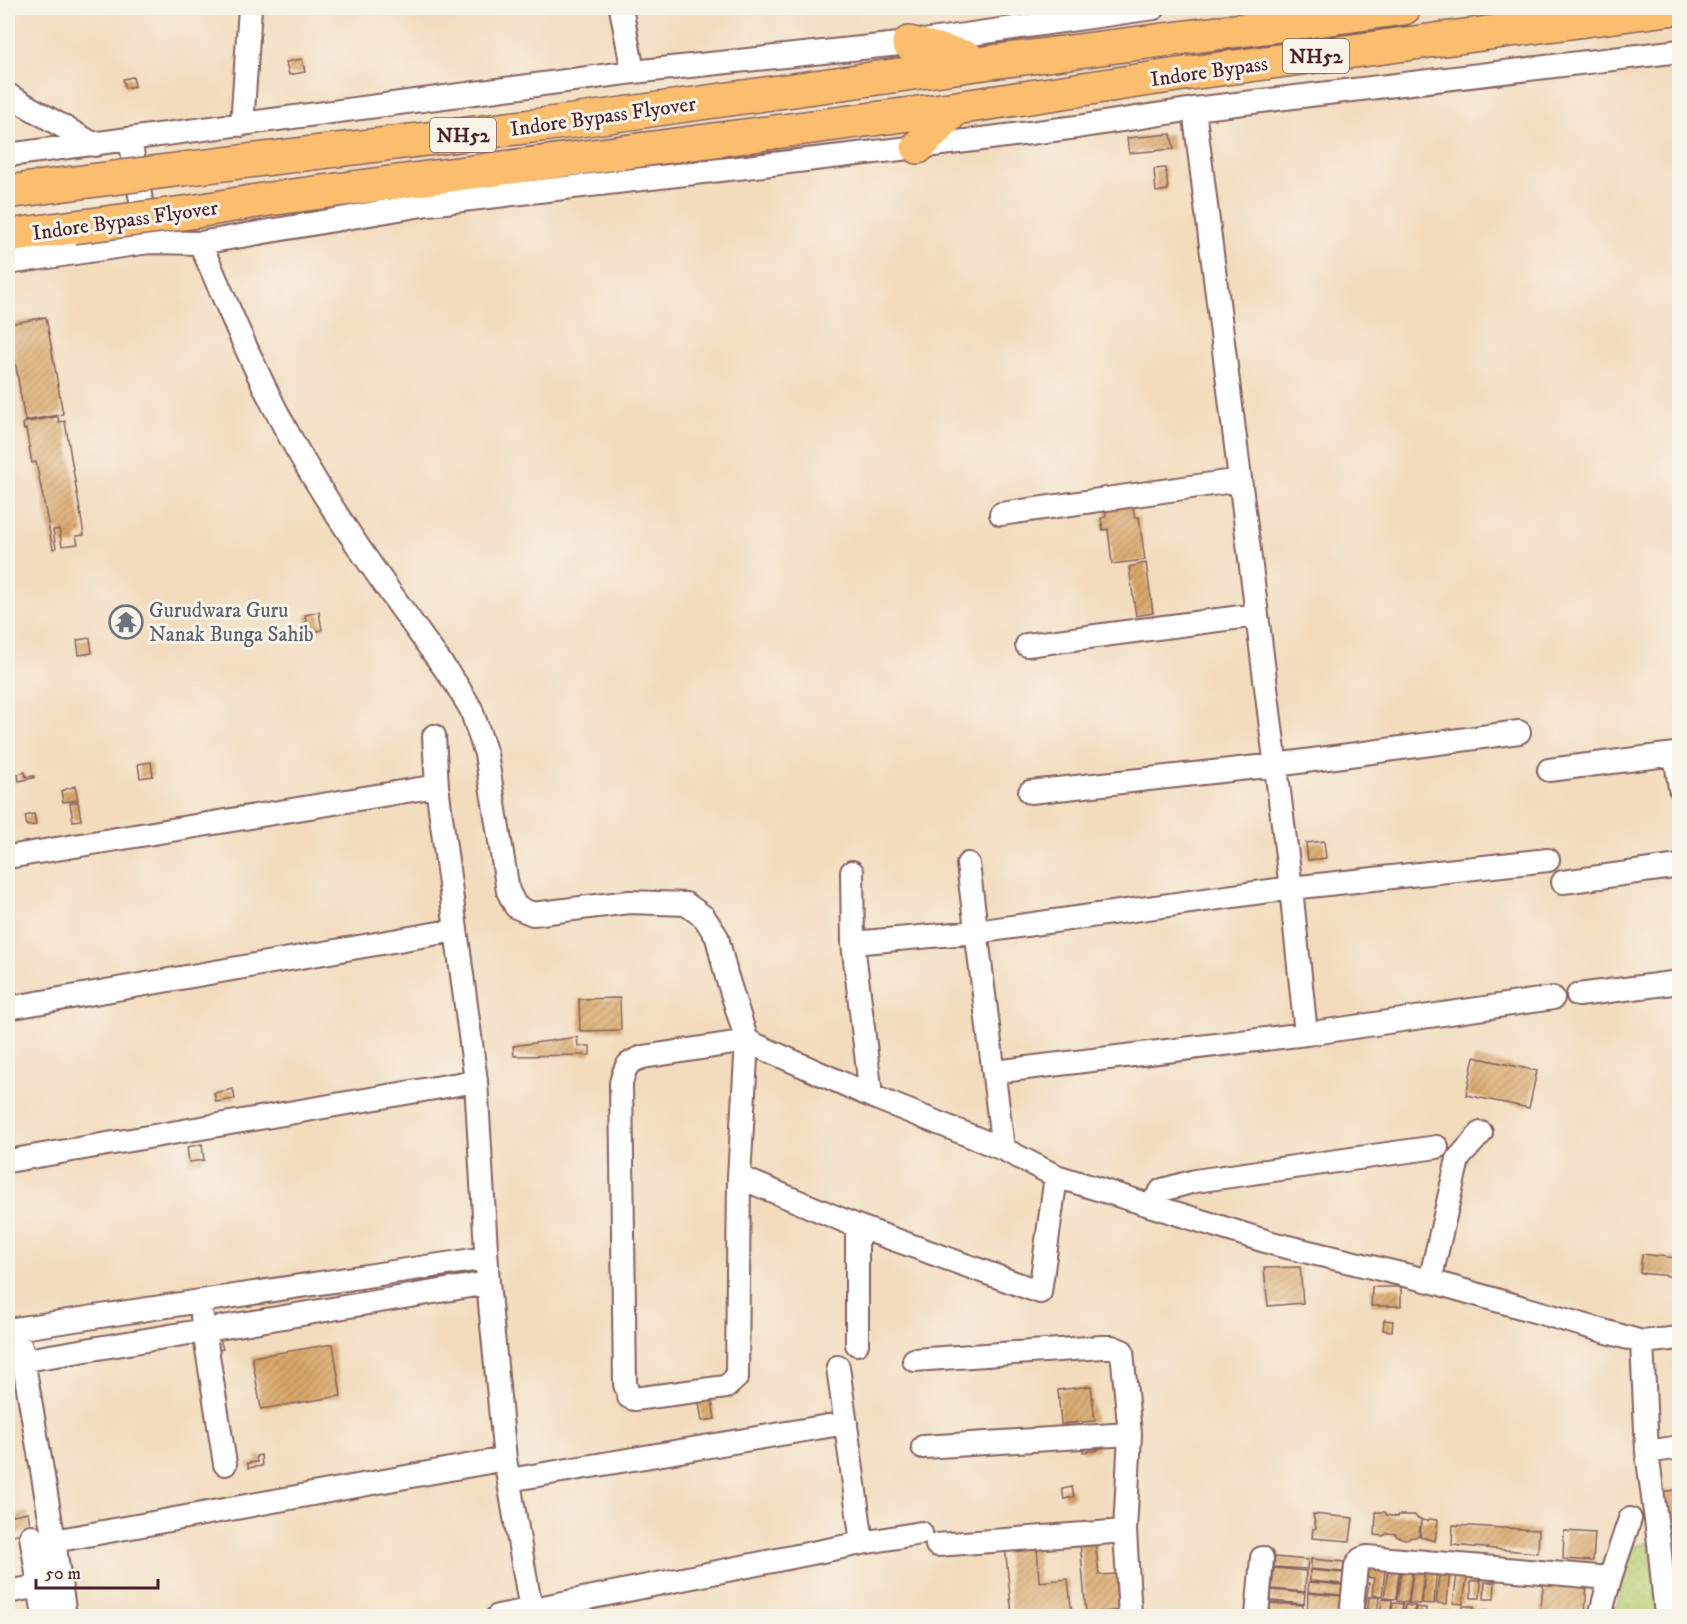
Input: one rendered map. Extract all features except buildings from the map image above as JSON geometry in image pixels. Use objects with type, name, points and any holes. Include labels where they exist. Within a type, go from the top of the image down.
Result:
[{"type":"highway","name":"Indore Bypass","points":[[984,63],[1404,8]]},
{"type":"highway","name":"Indore Bypass","points":[[956,108],[1197,72],[1675,8]]},
{"type":"highway","points":[[909,43],[984,63]]},
{"type":"highway","name":"Indore Bypass Flyover","points":[[8,192],[573,121],[984,63]]},
{"type":"highway","points":[[918,147],[956,108]]},
{"type":"highway","name":"Indore Bypass Flyover","points":[[8,236],[956,108]]},
{"type":"street","points":[[242,125],[250,8]]},
{"type":"street","points":[[621,8],[633,72]]},
{"type":"street","points":[[8,155],[633,72],[909,43],[1154,8]]},
{"type":"street","points":[[8,263],[149,242],[200,243],[428,204],[918,147],[1077,127],[1194,109],[1680,51]]},
{"type":"street","points":[[8,95],[95,145]]},
{"type":"street","points":[[1194,109],[1291,888],[1306,1035]]},
{"type":"street","points":[[130,140],[149,242]]},
{"type":"street","points":[[200,243],[262,384],[296,447],[351,537],[456,684],[471,709],[486,754],[508,891],[516,907],[534,914],[629,902],[686,904],[704,917],[717,937],[747,1041],[739,1177],[737,1377],[726,1387],[634,1399],[629,1397],[625,1384],[621,1083],[626,1066],[630,1062],[643,1058],[747,1041],[871,1096],[1003,1149],[1056,1176],[1275,1244],[1430,1281],[1642,1342],[1680,1338]]},
{"type":"street","points":[[1001,514],[1240,480]]},
{"type":"street","points":[[1027,645],[1256,615]]},
{"type":"street","points":[[1030,792],[1276,765],[1518,732]]},
{"type":"street","points":[[434,736],[437,786],[476,1081],[486,1258],[507,1470],[531,1611]]},
{"type":"street","points":[[1549,771],[1677,754],[1680,788]]},
{"type":"street","points":[[8,857],[437,786]]},
{"type":"street","points":[[853,943],[976,932],[1291,888],[1548,860]]},
{"type":"street","points":[[968,864],[1003,1149]]},
{"type":"street","points":[[1563,882],[1680,866]]},
{"type":"street","points":[[852,872],[853,943],[871,1096]]},
{"type":"street","points":[[8,1008],[456,930]]},
{"type":"street","points":[[1578,995],[1680,982]]},
{"type":"street","points":[[994,1072],[1306,1035],[1553,998]]},
{"type":"street","points":[[8,1161],[476,1081]]},
{"type":"street","points":[[1430,1281],[1458,1159],[1481,1133]]},
{"type":"street","points":[[1151,1204],[1162,1190],[1195,1181],[1437,1148]]},
{"type":"street","points":[[739,1177],[857,1226],[1040,1292],[1056,1176]]},
{"type":"street","points":[[857,1226],[857,1344]]},
{"type":"street","points":[[65,1617],[54,1541],[16,1361],[13,1329],[486,1258]]},
{"type":"street","points":[[16,1361],[488,1283]]},
{"type":"street","points":[[199,1301],[225,1464]]},
{"type":"street","points":[[1642,1342],[1647,1452],[1669,1541],[1666,1617]]},
{"type":"street","points":[[915,1360],[1112,1347],[1122,1351],[1130,1434],[1125,1531],[1130,1617]]},
{"type":"street","points":[[838,1367],[862,1543]]},
{"type":"street","points":[[54,1541],[507,1470],[846,1423]]},
{"type":"street","points":[[923,1447],[1130,1434]]},
{"type":"street","points":[[1647,1452],[1680,1447]]},
{"type":"street","points":[[1600,1617],[1610,1578],[1630,1519]]},
{"type":"street","points":[[498,1617],[862,1543],[1125,1531]]},
{"type":"street","points":[[31,1536],[44,1617]]},
{"type":"street","points":[[1351,1617],[1356,1566],[1361,1559],[1367,1557],[1610,1578]]},
{"type":"street","points":[[1257,1617],[1262,1558]]},
{"type":"street","points":[[8,1592],[39,1587]]},
{"type":"green space","points":[[1649,1543],[1661,1616],[1616,1616],[1627,1548]]},
{"type":"place","name":"Gurudwara Guru Nanak Bunga Sahib","points":[[126,622]]}]
